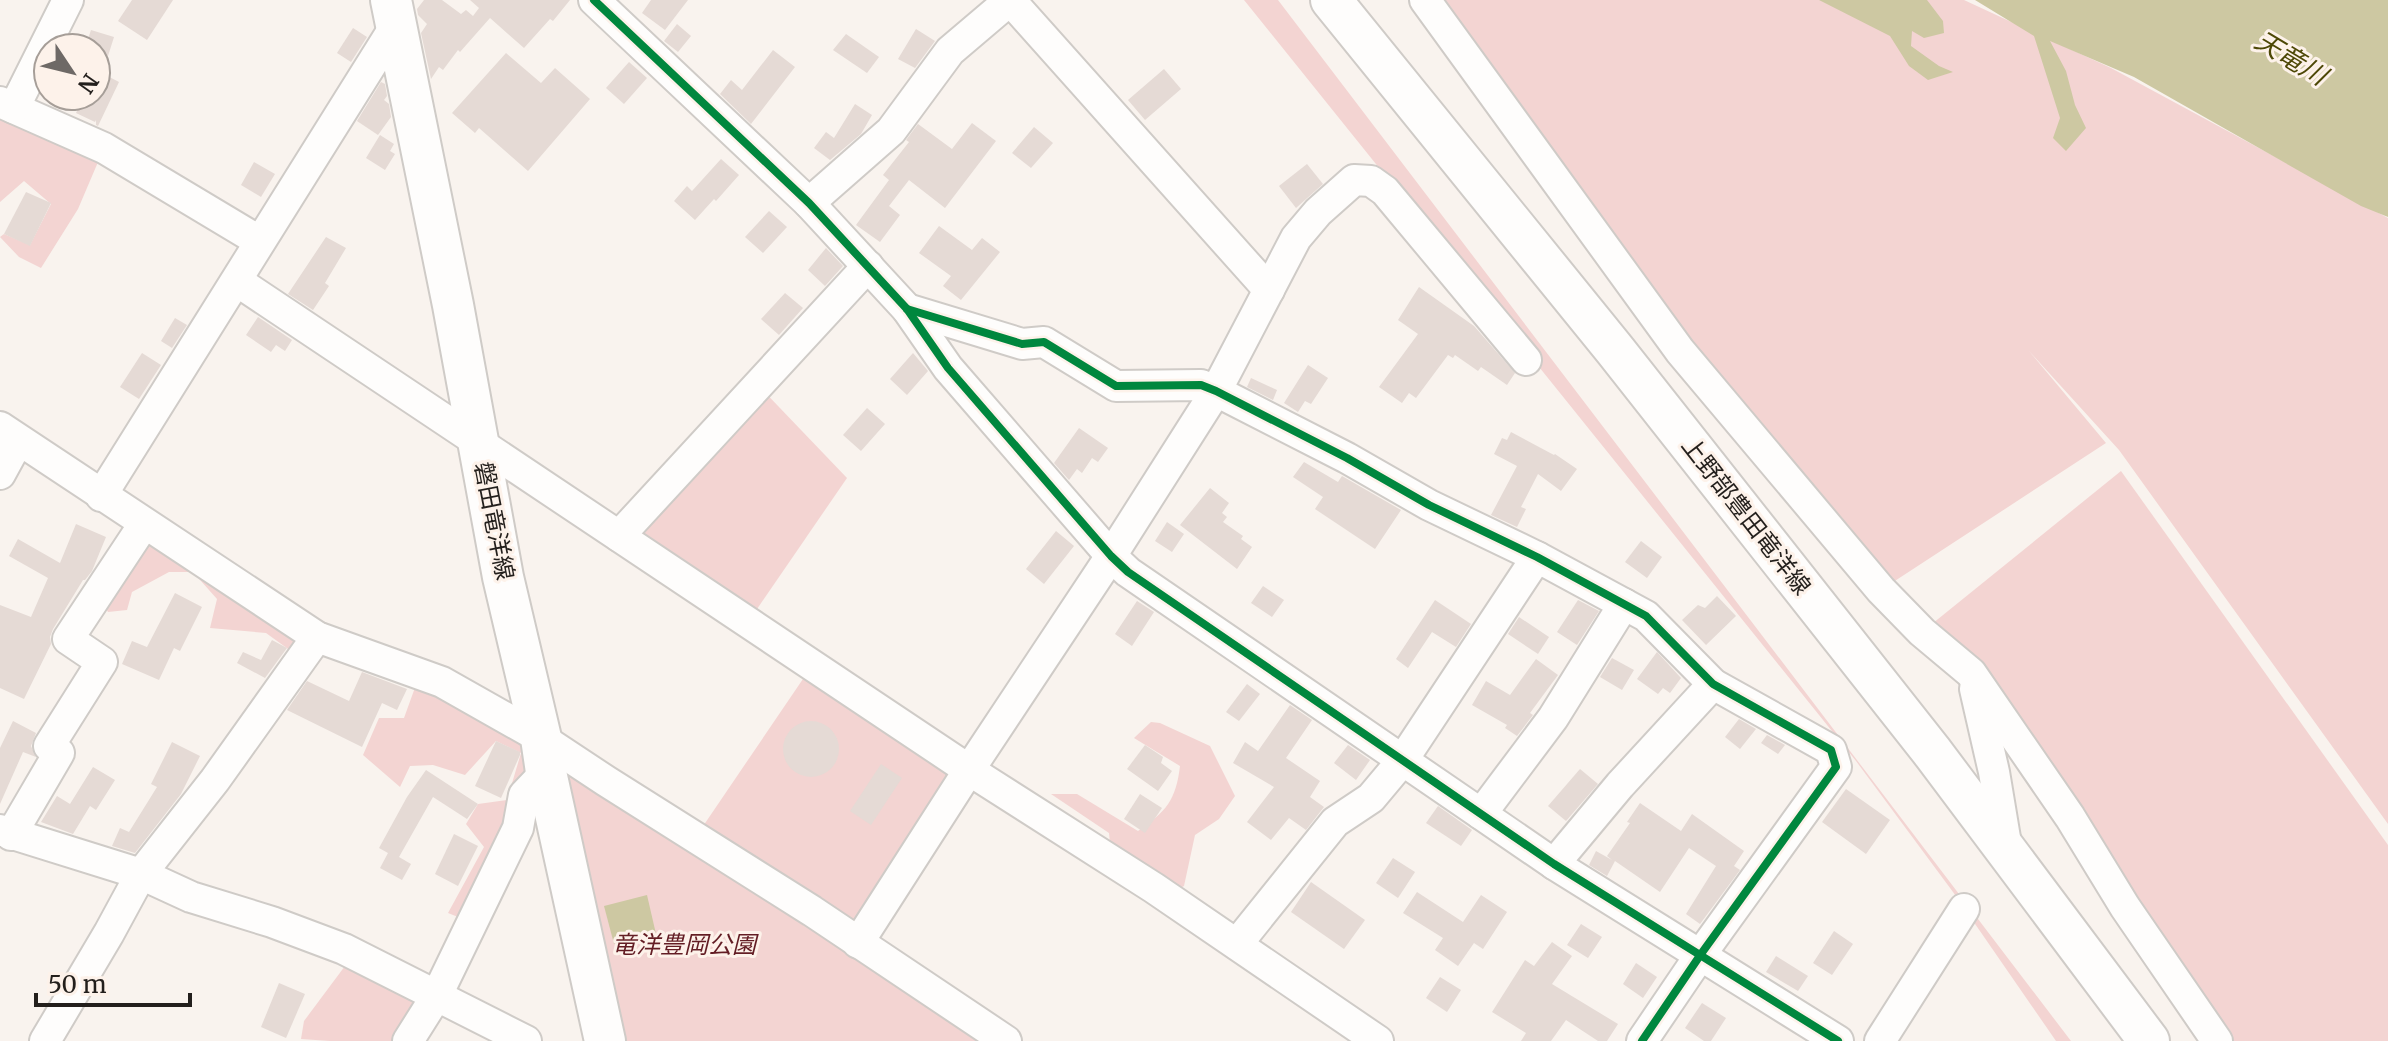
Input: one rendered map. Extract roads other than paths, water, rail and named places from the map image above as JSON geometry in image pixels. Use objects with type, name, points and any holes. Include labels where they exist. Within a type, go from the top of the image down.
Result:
[{"type":"main road","name":"上野部豊田竜洋線","points":[[1331,0],[1615,350],[1933,753],[2149,1041]]},
{"type":"main road","name":"磐田竜洋線","points":[[393,12],[503,577],[605,1041]]},
{"type":"street","points":[[68,0],[7,105],[104,148],[259,241]]},
{"type":"street","points":[[809,203],[891,131],[950,51],[1010,0],[1269,290]]},
{"type":"street","points":[[1425,0],[1680,351],[1881,590],[1922,632],[1971,673],[2217,1041]]},
{"type":"street","points":[[613,7],[868,266],[907,309],[948,368],[1128,572],[1554,864],[1838,1041]]},
{"type":"street","points":[[101,496],[237,281],[393,12]]},
{"type":"street","points":[[858,943],[1216,391],[1296,238],[1318,212],[1354,180],[1371,181],[1385,191],[1526,360]]},
{"type":"street","points":[[619,536],[868,266]]},
{"type":"street","points":[[237,281],[969,770],[1237,944],[1378,1041]]},
{"type":"street","points":[[907,309],[1022,344],[1044,342],[1116,386],[1201,385],[1216,391],[1646,616],[1713,684],[1831,750],[1836,767],[1642,1041]]},
{"type":"street","points":[[0,474],[9,434],[317,637],[442,682],[544,755],[606,781],[812,911],[1006,1041]]},
{"type":"street","points":[[144,524],[68,639],[102,662],[49,746],[59,753],[6,833],[141,874],[191,897],[344,949],[526,1041]]},
{"type":"street","points":[[1237,944],[1335,822],[1371,798],[1402,761],[1537,557]]},
{"type":"street","points":[[1481,814],[1553,718],[1624,604]]},
{"type":"street","points":[[45,1041],[141,874],[215,780],[317,637]]},
{"type":"street","points":[[1971,673],[1994,772],[2007,852]]},
{"type":"street","points":[[1554,864],[1620,785],[1713,684]]},
{"type":"street","points":[[408,1041],[437,995],[518,828],[524,795],[544,755]]},
{"type":"street","points":[[1880,1041],[1964,909]]},
{"type":"water","points":[[1819,0],[1927,0],[1943,21],[1944,33],[1924,38],[1912,31],[1911,46],[1953,72],[1928,80],[1909,66],[1890,36]]},
{"type":"water","name":"天竜川","points":[[1975,0],[2388,0],[2388,217],[2361,206],[2134,77],[2050,41],[2066,71],[2075,105],[2086,128],[2066,151],[2053,138],[2060,118],[2034,36]]},
{"type":"water","points":[[647,895],[656,934],[614,944],[604,906]]},
{"type":"park label","name":"竜洋豊岡公園","points":[[684,945]]}]
